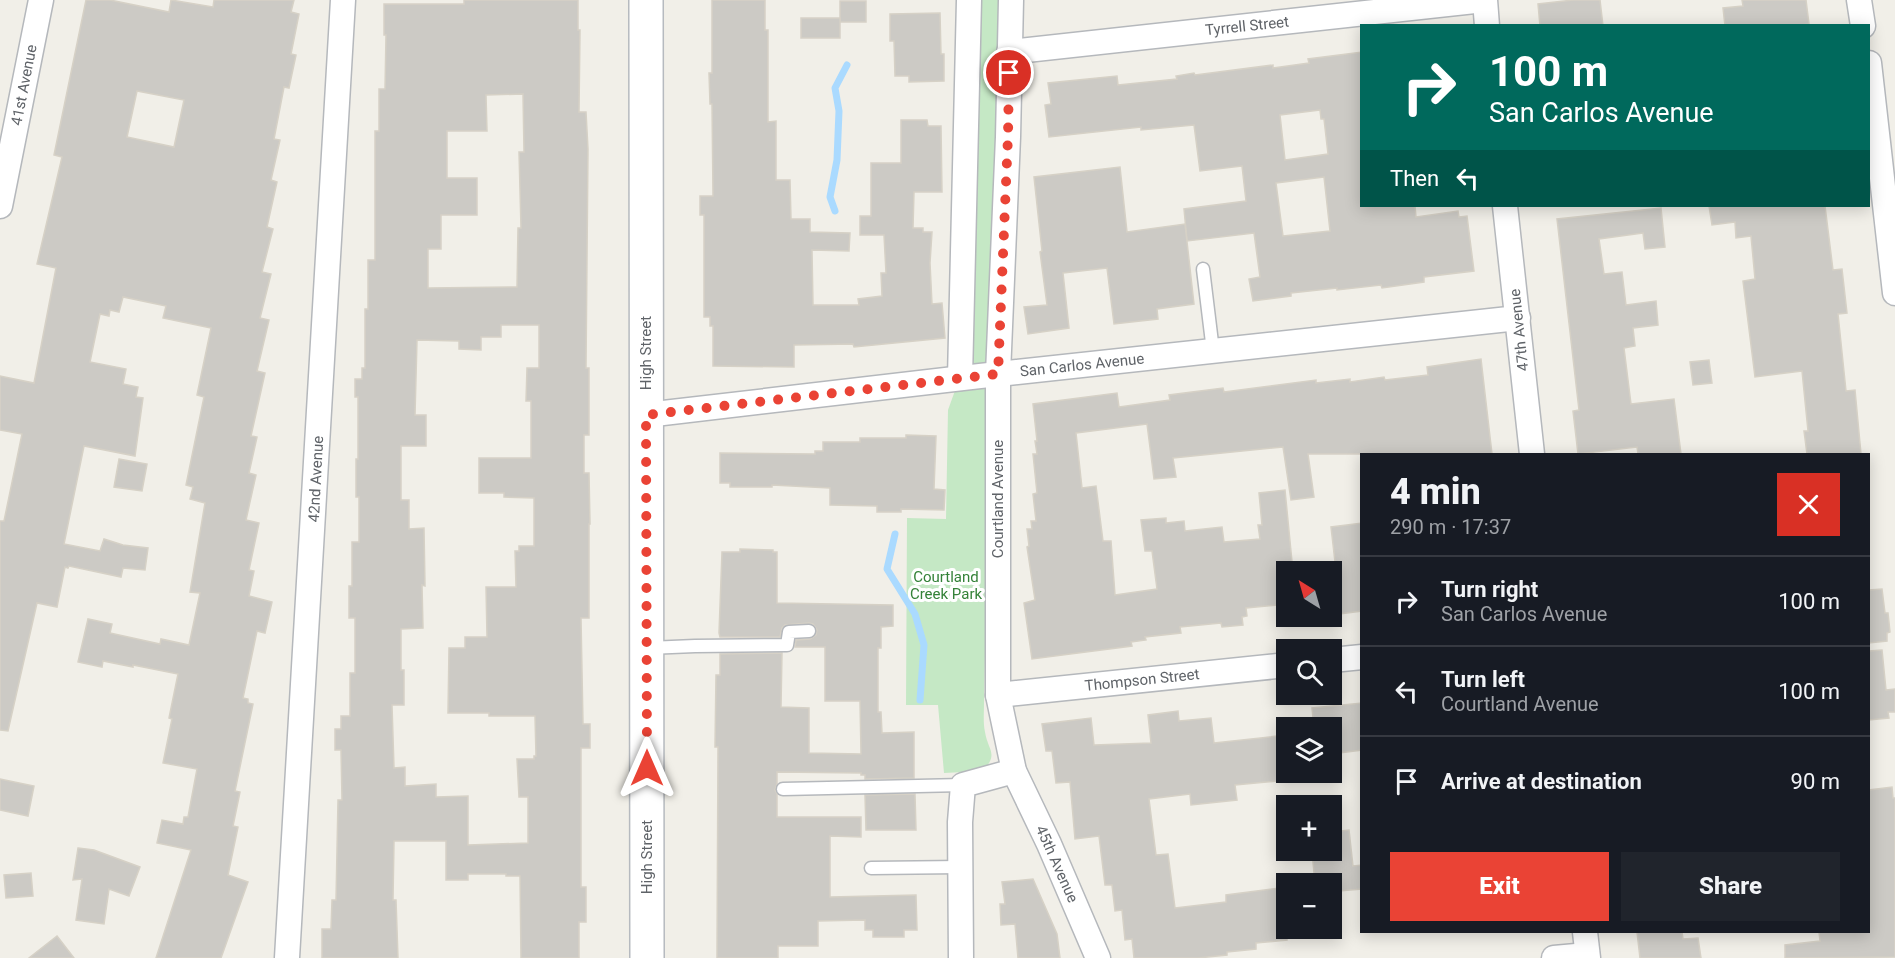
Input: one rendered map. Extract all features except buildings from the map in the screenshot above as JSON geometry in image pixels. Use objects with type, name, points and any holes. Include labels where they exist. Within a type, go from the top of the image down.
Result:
[{"type":"main road","name":"High Street","points":[[646,0],[647,958]]},
{"type":"street","name":"41st Avenue","points":[[0,206],[41,0]]},
{"type":"street","name":"42nd Avenue","points":[[287,958],[343,0]]},
{"type":"street","points":[[960,378],[969,0]]},
{"type":"street","name":"Courtland Avenue","points":[[1011,0],[998,374],[998,695],[1014,771]]},
{"type":"street","points":[[1484,0],[1487,24]]},
{"type":"street","name":"Tyrrell Street","points":[[1009,52],[1484,0]]},
{"type":"street","points":[[1859,0],[1863,24]]},
{"type":"street","points":[[1870,72],[1895,293]]},
{"type":"street","name":"47th Avenue","points":[[1505,207],[1532,453]]},
{"type":"street","name":"San Carlos Avenue","points":[[646,415],[960,378],[1518,318]]},
{"type":"street","points":[[1342,659],[1360,657]]},
{"type":"street","name":"Thompson Street","points":[[998,695],[1276,665]]},
{"type":"street","points":[[961,958],[960,822],[963,785],[1014,771]]},
{"type":"street","name":"45th Avenue","points":[[1014,771],[1049,844],[1098,958]]},
{"type":"street","points":[[1554,958],[1586,948]]},
{"type":"lane","points":[[1203,269],[1213,351]]},
{"type":"lane","points":[[647,648],[787,645],[789,632],[809,631]]},
{"type":"lane","points":[[783,789],[963,785]]},
{"type":"lane","points":[[871,868],[961,867]]},
{"type":"green space","name":"Courtland Creek Park","points":[[975,0],[999,0],[984,718],[991,756],[983,771],[944,773],[938,705],[906,705],[907,518],[946,519],[948,410],[970,349]]},
{"type":"waterway","points":[[835,211],[830,197],[837,160],[839,111],[835,88],[847,65]]},
{"type":"waterway","points":[[895,534],[887,569],[915,614],[924,645],[920,700]]},
{"type":"route","points":[[647,768],[646,415],[998,374],[1009,73]]}]
